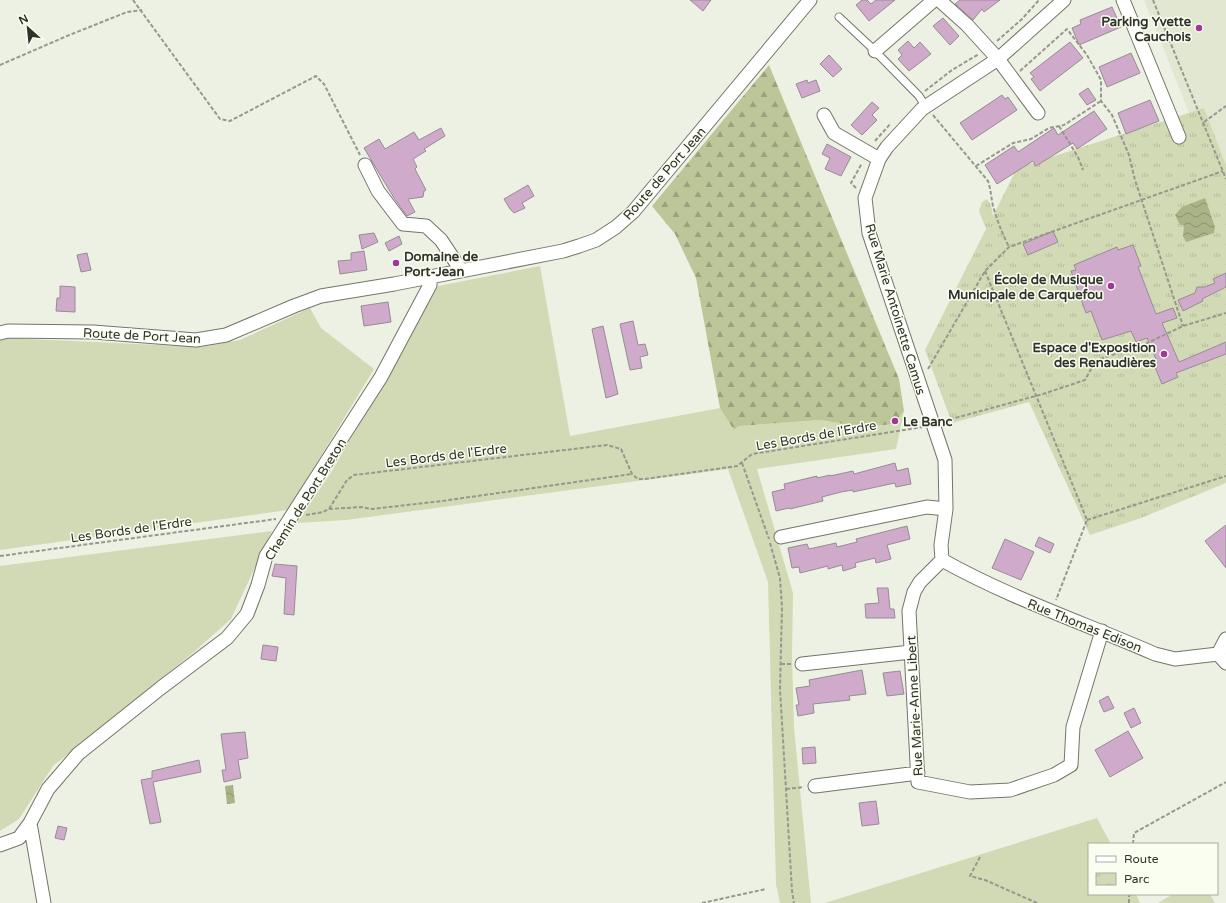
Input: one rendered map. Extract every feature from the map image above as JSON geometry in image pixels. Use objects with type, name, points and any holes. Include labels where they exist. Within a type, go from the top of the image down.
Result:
[{"type":"street","points":[[875,51],[934,0]]},
{"type":"street","points":[[939,0],[967,25],[998,59],[1038,113]]},
{"type":"street","points":[[824,115],[834,133],[879,160],[887,147],[922,109],[998,59],[1064,0]]},
{"type":"street","points":[[1123,0],[1179,138]]},
{"type":"street","name":"Route de Port Jean","points":[[0,332],[93,332],[196,340],[226,335],[294,306],[322,296],[394,284],[563,251],[596,240],[616,227],[634,212],[807,1]]},
{"type":"street","name":"Rue Marie Antoinette Camus","points":[[879,160],[865,198],[869,234],[945,460],[946,508],[941,545],[942,560]]},
{"type":"street","points":[[365,165],[378,191],[403,224],[426,226],[441,240],[461,270]]},
{"type":"street","name":"Chemin de Port Breton","points":[[0,845],[19,838],[30,824],[48,789],[78,754],[162,687],[227,638],[247,614],[258,585],[266,556],[381,377],[430,285],[430,276]]},
{"type":"street","points":[[781,537],[927,507],[946,508]]},
{"type":"street","name":"Rue Thomas Edison","points":[[942,560],[963,573],[998,589],[1155,654],[1175,658],[1222,658],[1226,639]]},
{"type":"street","name":"Rue Marie-Anne Libert","points":[[942,560],[920,582],[914,592],[909,611],[918,782],[970,792],[1010,790],[1054,775],[1072,765],[1073,727],[1102,631]]},
{"type":"street","points":[[802,664],[911,652]]},
{"type":"street","points":[[815,786],[918,773]]},
{"type":"street","points":[[30,824],[44,903]]},
{"type":"lane","points":[[839,17],[919,96],[926,107]]},
{"type":"path","points":[[133,0],[142,10],[220,119],[230,121],[316,76],[324,84],[365,165]]},
{"type":"path","points":[[1153,0],[1226,178]]},
{"type":"path","points":[[0,65],[127,12],[142,10]]},
{"type":"path","points":[[1012,78],[1067,29],[1088,55],[1100,80],[1101,102],[1112,115],[1129,155],[1135,180],[1183,326]]},
{"type":"path","points":[[976,166],[1013,143],[1032,139],[1049,128],[1064,125],[1101,102]]},
{"type":"path","points":[[1204,122],[1226,106]]},
{"type":"path","points":[[926,107],[988,181],[999,228],[1009,247]]},
{"type":"path","points":[[1059,126],[1078,157],[1083,170]]},
{"type":"path","points":[[919,385],[985,271],[1009,247],[1223,171]]},
{"type":"path","points":[[985,271],[1087,520],[1076,545],[1064,582],[1052,611]]},
{"type":"path","name":"Les Bords de l'Erdre","points":[[0,556],[323,512],[329,509],[347,480],[354,475],[607,445],[621,449],[632,474],[638,479],[737,466],[752,454],[921,427],[1085,380],[1096,360],[1141,346],[1183,326],[1226,313]]},
{"type":"path","points":[[742,463],[769,540],[780,578],[782,607],[780,689],[792,891],[794,903]]},
{"type":"path","points":[[329,509],[361,507],[372,509],[442,501],[632,474]]},
{"type":"path","points":[[1087,520],[1226,476]]},
{"type":"path","points":[[1133,843],[1134,833],[1226,782]]},
{"type":"path","points":[[786,789],[815,786]]},
{"type":"path","points":[[980,857],[970,876],[985,880],[1037,903]]},
{"type":"path","points":[[702,903],[766,888]]},
{"type":"shaded area","points":[[1144,0],[1226,0],[1226,202],[1214,175]]},
{"type":"green space","points":[[769,65],[899,379],[904,411],[894,424],[863,427],[820,420],[739,426],[734,430],[720,408],[696,278],[675,234],[652,206]]},
{"type":"green space","points":[[1204,108],[1226,165],[1226,483],[1141,518],[1090,535],[1029,402],[952,423],[925,350],[986,229],[979,211],[982,202],[987,199],[991,205],[993,216],[1017,168]]},
{"type":"green space","points":[[540,266],[570,436],[720,408],[734,430],[739,426],[820,420],[863,427],[894,424],[904,411],[896,449],[757,469],[793,593],[792,656],[794,728],[811,903],[780,903],[776,884],[768,582],[728,469],[346,520],[297,523],[332,471],[438,286]]},
{"type":"green space","points":[[310,308],[321,328],[374,369],[288,510],[0,550],[0,339],[8,338],[201,347],[240,340]]},
{"type":"green space","points":[[272,531],[231,619],[195,651],[53,766],[19,819],[0,831],[0,566]]},
{"type":"green space","points":[[1097,818],[1110,843],[1088,843],[1088,895],[1136,895],[1140,903],[825,903]]},
{"type":"green space","points":[[1171,895],[1211,895],[1215,903],[1158,903]]},
{"type":"water","points":[[1205,198],[1215,227],[1214,233],[1186,242],[1183,236],[1184,225],[1180,225],[1175,215],[1182,207]]},
{"type":"water","points":[[233,785],[235,803],[227,804],[225,786]]},
{"type":"building","points":[[690,0],[711,0],[703,11]]},
{"type":"building","points":[[862,0],[867,0],[871,4],[876,0],[895,0],[869,21],[856,5]]},
{"type":"building","points":[[960,0],[1000,0],[984,12],[982,9],[973,20],[955,4]]},
{"type":"building","points":[[1112,7],[1121,27],[1079,45],[1072,28],[1081,24],[1080,20]]},
{"type":"building","points":[[943,18],[959,36],[950,45],[933,26]]},
{"type":"building","points":[[908,41],[914,48],[920,42],[931,54],[909,71],[898,59],[902,55],[898,50]]},
{"type":"building","points":[[1070,42],[1083,58],[1040,91],[1031,79],[1034,77],[1030,73]]},
{"type":"building","points":[[1131,53],[1140,73],[1107,87],[1099,67]]},
{"type":"building","points":[[829,55],[842,69],[833,77],[820,64]]},
{"type":"building","points":[[807,80],[808,83],[816,80],[820,91],[802,98],[796,84]]},
{"type":"building","points":[[1088,88],[1096,100],[1087,105],[1079,94]]},
{"type":"building","points":[[1002,95],[1005,99],[1008,97],[1017,110],[972,140],[960,123]]},
{"type":"building","points":[[1150,100],[1159,121],[1126,134],[1118,113]]},
{"type":"building","points":[[872,102],[879,108],[872,115],[877,120],[862,135],[851,125]]},
{"type":"building","points":[[1094,111],[1107,129],[1077,149],[1073,143],[1036,166],[1033,161],[997,184],[985,165],[1014,146],[1018,152],[1054,128],[1058,135]]},
{"type":"building","points":[[441,128],[445,136],[424,149],[426,151],[413,159],[417,167],[415,169],[426,190],[424,191],[423,197],[408,199],[415,212],[407,216],[394,198],[364,148],[379,139],[385,149],[414,132],[419,140]]},
{"type":"building","points":[[827,144],[851,157],[841,176],[825,169],[830,158],[822,154]]},
{"type":"building","points":[[528,185],[534,196],[522,203],[525,208],[514,213],[504,199]]},
{"type":"building","points":[[1053,231],[1058,242],[1028,255],[1023,244]]},
{"type":"building","points":[[374,233],[378,242],[362,249],[359,235]]},
{"type":"building","points":[[399,236],[402,244],[389,251],[385,243]]},
{"type":"building","name":"École de Musique Municipale de Carquefou","points":[[1133,245],[1141,266],[1138,267],[1156,314],[1173,308],[1177,318],[1162,323],[1179,362],[1226,342],[1226,354],[1176,373],[1178,377],[1162,384],[1152,360],[1156,359],[1147,338],[1136,342],[1131,331],[1102,340],[1091,311],[1086,313],[1071,271],[1076,270],[1074,265],[1117,247],[1118,250]]},
{"type":"building","points":[[364,251],[367,270],[340,274],[338,261],[351,260],[351,253]]},
{"type":"building","points":[[87,253],[91,270],[81,272],[77,255]]},
{"type":"building","points":[[1226,273],[1226,287],[1202,299],[1203,301],[1183,311],[1178,300],[1195,293],[1197,287],[1205,287],[1215,283],[1213,279]]},
{"type":"building","points":[[60,286],[75,287],[75,312],[56,311],[57,298],[60,298]]},
{"type":"building","points":[[388,302],[391,322],[364,326],[361,306]]},
{"type":"building","points":[[633,321],[638,345],[645,344],[648,355],[640,357],[642,368],[630,370],[620,324]]},
{"type":"building","points":[[603,326],[618,394],[606,398],[592,329]]},
{"type":"building","points":[[895,463],[897,471],[908,468],[911,484],[896,487],[895,483],[853,492],[853,490],[841,492],[822,497],[823,501],[776,511],[772,492],[785,489],[784,484],[817,476],[817,478],[853,471],[854,474]]},
{"type":"building","points":[[1226,525],[1226,568],[1205,541]]},
{"type":"building","points":[[907,526],[910,539],[887,545],[891,559],[876,563],[875,558],[855,563],[856,567],[843,571],[842,565],[828,569],[828,566],[800,573],[799,567],[792,568],[788,548],[807,544],[809,549],[836,543],[837,547],[857,542],[856,539]]},
{"type":"building","points":[[1039,537],[1054,544],[1050,553],[1035,546]]},
{"type":"building","points":[[1005,539],[1034,552],[1021,580],[992,568]]},
{"type":"building","points":[[275,564],[297,566],[294,615],[284,614],[286,578],[272,576]]},
{"type":"building","points":[[877,588],[888,588],[890,609],[894,609],[895,618],[866,618],[865,604],[879,603]]},
{"type":"building","points":[[263,645],[278,647],[276,661],[261,659]]},
{"type":"building","points":[[862,670],[866,694],[849,696],[850,700],[813,704],[814,713],[798,716],[796,705],[799,705],[796,688],[810,686],[809,680]]},
{"type":"building","points":[[900,671],[904,694],[887,696],[883,673]]},
{"type":"building","points":[[1108,696],[1114,708],[1104,712],[1099,701]]},
{"type":"building","points":[[1134,708],[1141,723],[1131,728],[1124,713]]},
{"type":"building","points":[[1128,731],[1143,758],[1110,777],[1095,750]]},
{"type":"building","points":[[245,732],[248,758],[238,760],[241,778],[224,782],[222,770],[226,770],[221,734]]},
{"type":"building","points":[[815,747],[816,763],[803,764],[802,748]]},
{"type":"building","points":[[199,760],[201,772],[153,782],[161,822],[150,824],[141,780],[152,778],[152,771]]},
{"type":"building","points":[[876,801],[879,824],[862,826],[859,803]]},
{"type":"building","points":[[58,826],[67,828],[64,840],[55,838]]},
{"type":"place","name":"Parking Yvette Cauchois","points":[[1199,28]]},
{"type":"place","name":"Domaine de Port-Jean","points":[[396,263]]},
{"type":"place","name":"École de Musique Municipale de Carquefou","points":[[1111,286]]},
{"type":"place","name":"Espace d'Exposition des Renaudières","points":[[1164,354]]},
{"type":"place","name":"Le Banc","points":[[895,421]]}]
